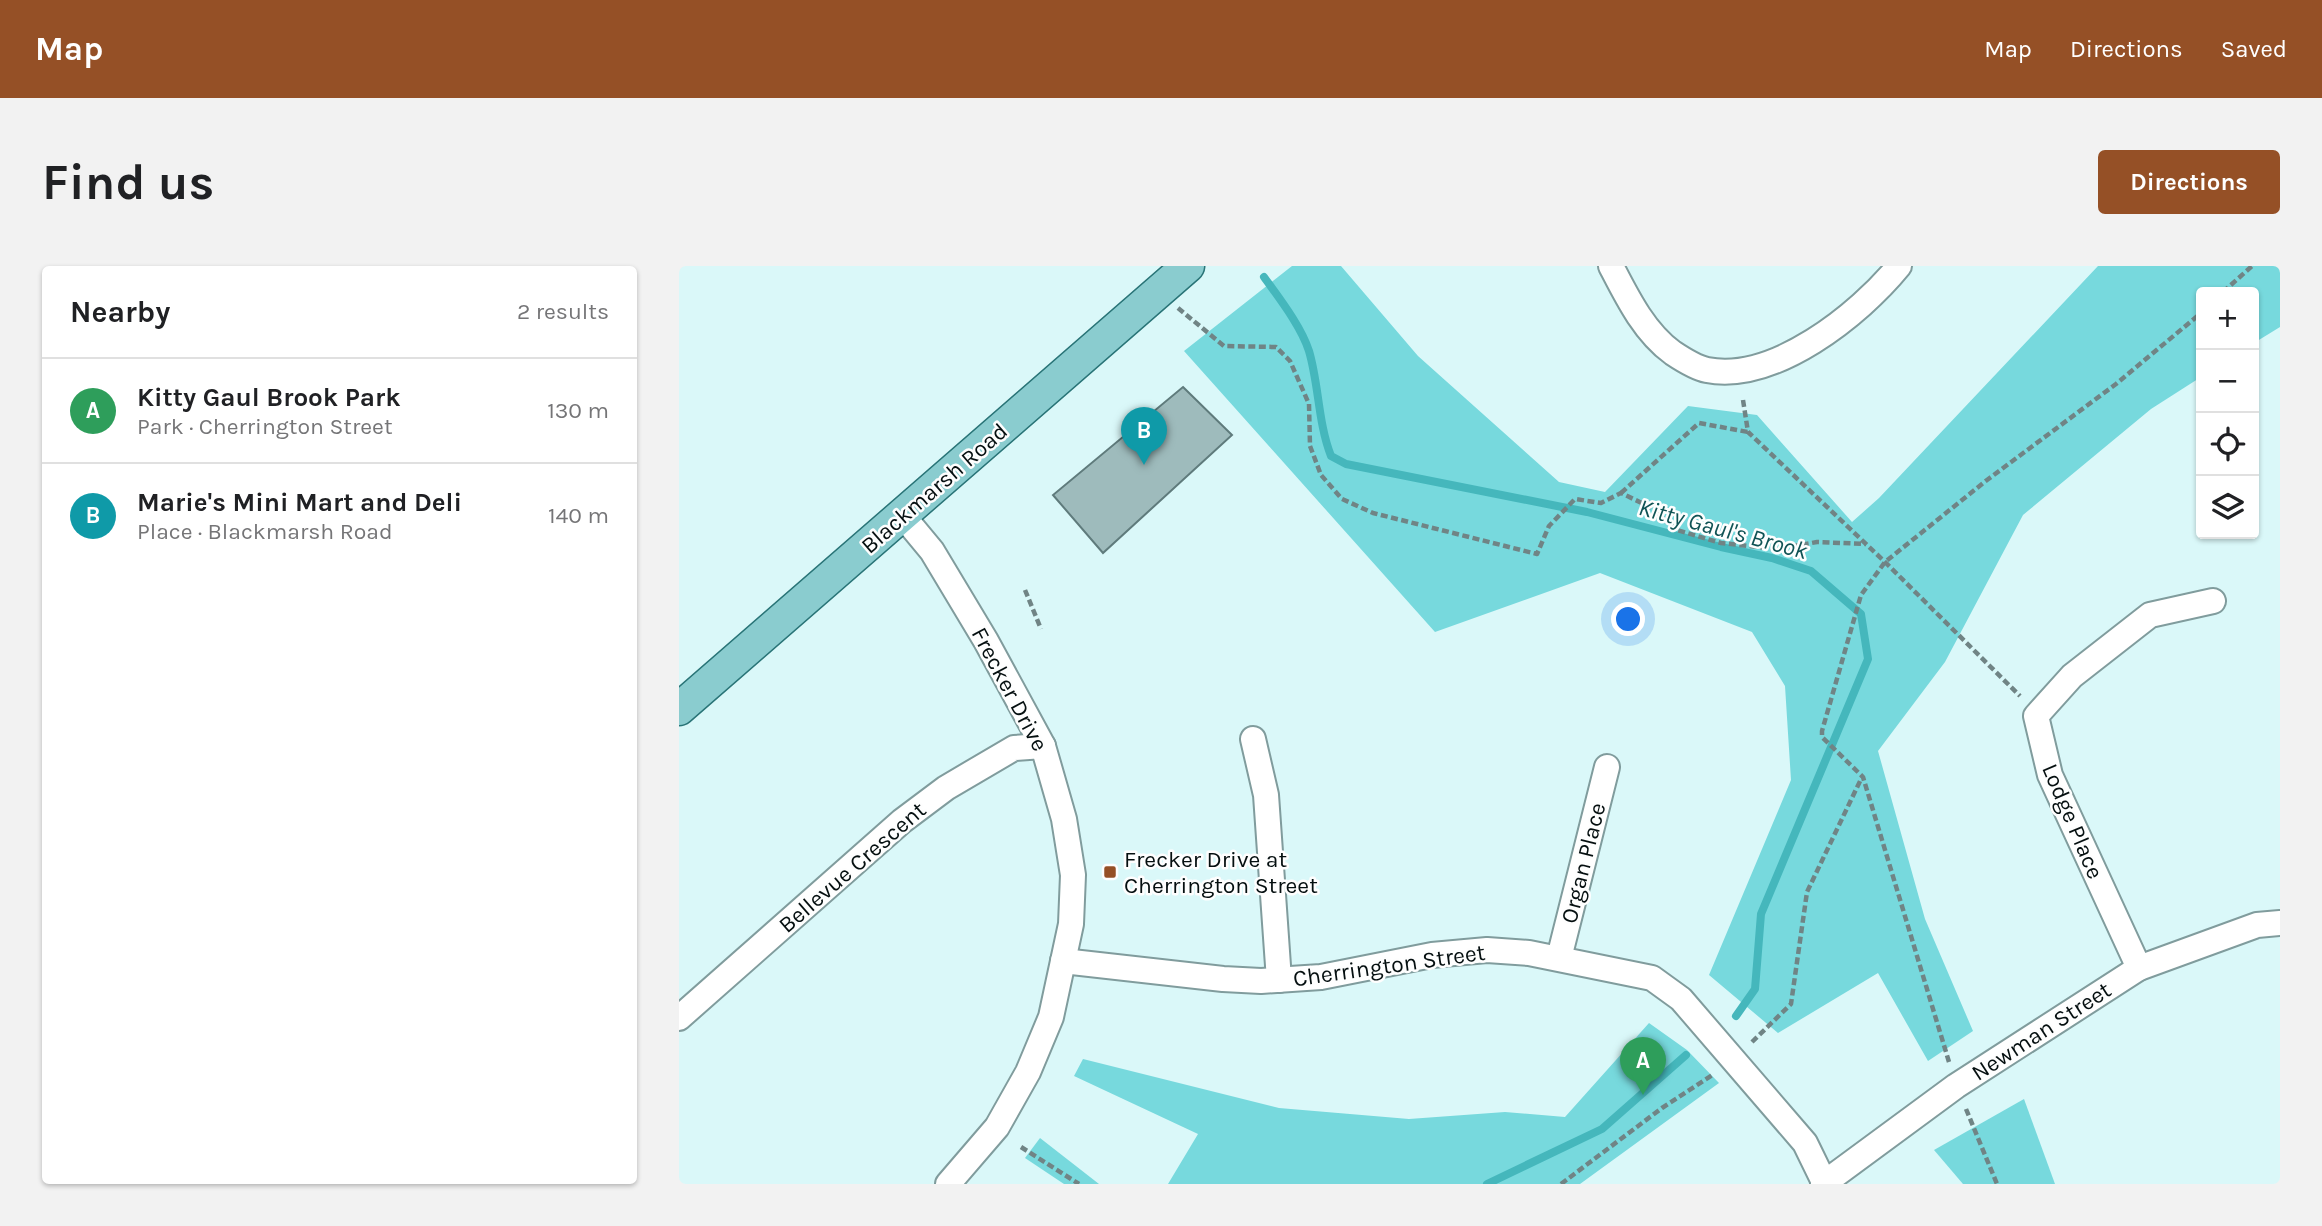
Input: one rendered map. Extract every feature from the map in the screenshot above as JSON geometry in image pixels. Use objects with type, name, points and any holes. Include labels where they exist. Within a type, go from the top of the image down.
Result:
[{"type":"main road","name":"Blackmarsh Road","points":[[679,709],[1188,266]]},
{"type":"street","points":[[1611,266],[1637,315],[1672,352],[1705,370],[1742,371],[1777,360],[1818,339],[1884,284],[1899,266]]},
{"type":"street","name":"Frecker Drive","points":[[903,516],[932,551],[986,641],[1043,746],[1063,819],[1073,874],[1070,924],[1051,1017],[1028,1072],[997,1127],[948,1184]]},
{"type":"street","name":"Lodge Place","points":[[2139,968],[2050,775],[2036,716],[2072,676],[2150,615],[2213,601]]},
{"type":"street","points":[[1253,739],[1266,794],[1279,980]]},
{"type":"street","name":"Bellevue Crescent","points":[[679,1018],[902,821],[946,788],[1014,748],[1043,746]]},
{"type":"street","name":"Organ Place","points":[[1559,958],[1607,767]]},
{"type":"street","name":"Newman Street","points":[[1824,1184],[1957,1086],[2139,968],[2257,925],[2280,923]]},
{"type":"street","name":"Cherrington Street","points":[[1063,961],[1223,979],[1279,980],[1321,977],[1431,955],[1507,951],[1559,958],[1652,978],[1681,999],[1805,1143],[1824,1184]]},
{"type":"path","points":[[2229,287],[2252,266]]},
{"type":"path","points":[[1949,1062],[1863,777],[1822,737],[1861,594],[1885,562],[1987,480],[2116,384],[2196,317]]},
{"type":"path","points":[[1201,327],[1224,346],[1276,347],[1290,361],[1309,404],[1310,446],[1317,466],[1321,475],[1342,499],[1373,513],[1537,554],[1549,526],[1575,499],[1601,503],[1621,493],[1699,422],[1748,432],[1885,562],[2020,696]]},
{"type":"path","points":[[1743,400],[1748,432]]},
{"type":"path","points":[[1621,493],[1648,506],[1677,530],[1721,543],[1777,549],[1817,542],[1866,544]]},
{"type":"path","points":[[1025,590],[1041,629]]},
{"type":"path","points":[[1752,1042],[1791,1004],[1807,892],[1863,777]]},
{"type":"path","points":[[1561,1184],[1714,1073]]},
{"type":"path","points":[[1964,1105],[1997,1184]]},
{"type":"path","points":[[1021,1147],[1079,1184]]},
{"type":"shaded area","points":[[1292,266],[1341,266],[1418,356],[1559,482],[1605,492],[1688,406],[1757,415],[1852,522],[1879,498],[2098,266],[2280,266],[2280,327],[2259,340],[2259,287],[2196,287],[2196,380],[2151,409],[2023,515],[1945,662],[1878,751],[1925,919],[1973,1031],[1928,1061],[1878,973],[1778,1033],[1709,975],[1791,780],[1785,686],[1752,632],[1600,573],[1435,632],[1184,351]]},
{"type":"shaded area","points":[[1649,1023],[1687,1050],[1719,1083],[1580,1184],[1168,1184],[1198,1134],[1074,1076],[1083,1059],[1279,1108],[1409,1119],[1505,1112],[1565,1117]]},
{"type":"shaded area","points":[[2024,1099],[2055,1184],[1963,1184],[1934,1150]]},
{"type":"shaded area","points":[[1040,1138],[1099,1184],[1064,1184],[1025,1158]]},
{"type":"building","points":[[1183,387],[1232,435],[1103,553],[1053,495]]},
{"type":"waterway","name":"Kitty Gaul's Brook","points":[[1264,277],[1295,322],[1309,351],[1323,430],[1331,456],[1346,464],[1587,512],[1772,558],[1811,571],[1861,614],[1868,659],[1761,914],[1755,989],[1736,1016]]},
{"type":"waterway","name":"Kitty Gaul's Brook","points":[[1487,1184],[1602,1129],[1686,1055]]},
{"type":"place","name":"Marie's Mini Mart and Deli","points":[[1144,465]]},
{"type":"place","name":"Frecker Drive at Cherrington Street","points":[[1110,872]]},
{"type":"place","name":"Kitty Gaul Brook Park","points":[[1643,1095]]}]
